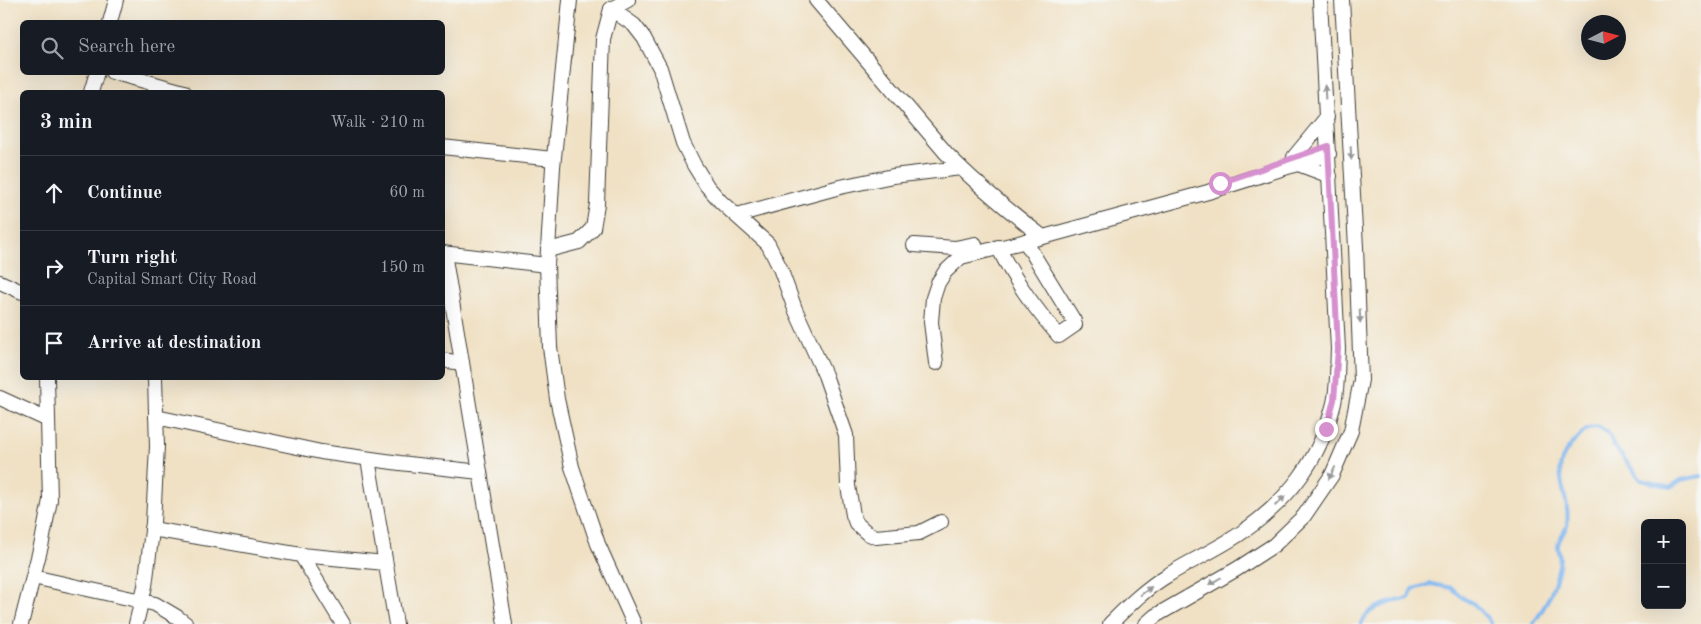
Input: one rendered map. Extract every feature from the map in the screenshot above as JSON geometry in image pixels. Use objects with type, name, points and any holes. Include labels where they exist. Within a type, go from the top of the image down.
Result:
[{"type":"street","points":[[111,20],[116,0]]},
{"type":"street","points":[[570,0],[554,159],[547,265],[550,347],[557,399],[572,466],[598,544],[634,624]]},
{"type":"street","points":[[548,250],[579,242],[593,228],[596,204],[603,39],[611,9],[628,0]]},
{"type":"street","points":[[816,0],[960,168],[1034,236],[1075,325],[1059,336],[1014,278],[998,248]]},
{"type":"street","points":[[1110,624],[1134,600],[1167,575],[1240,534],[1267,514],[1294,486],[1314,455],[1326,429],[1334,400],[1338,349],[1320,0]]},
{"type":"street","points":[[1146,624],[1155,616],[1237,569],[1274,545],[1304,516],[1332,476],[1351,431],[1361,380],[1356,247],[1342,0]]},
{"type":"street","points":[[611,9],[634,25],[644,38],[660,68],[683,143],[707,186],[721,202],[768,244],[780,268],[795,309],[825,375],[846,435],[848,486],[853,516],[856,522],[867,533],[876,537],[918,533],[941,522]]},
{"type":"street","points":[[92,90],[96,75]]},
{"type":"street","points":[[123,75],[177,90]]},
{"type":"street","points":[[1296,161],[1326,117]]},
{"type":"street","points":[[445,147],[554,159]]},
{"type":"street","points":[[914,245],[960,252],[998,248],[1328,150]]},
{"type":"street","points":[[1296,161],[1330,176]]},
{"type":"street","points":[[737,215],[893,176],[960,168]]},
{"type":"street","points":[[936,363],[931,322],[933,298],[938,283],[960,252],[1034,236]]},
{"type":"street","points":[[445,253],[547,265]]},
{"type":"street","points":[[445,265],[505,624]]},
{"type":"street","points":[[0,282],[20,291]]},
{"type":"street","points":[[445,360],[462,363]]},
{"type":"street","points":[[21,624],[42,542],[50,500],[47,380]]},
{"type":"street","points":[[136,624],[145,586],[152,529],[157,446],[155,380]]},
{"type":"street","points":[[0,398],[48,420]]},
{"type":"street","points":[[156,417],[321,452],[480,472]]},
{"type":"street","points":[[368,459],[396,624]]},
{"type":"street","points":[[152,529],[301,555],[385,563]]},
{"type":"street","points":[[301,555],[343,624]]},
{"type":"street","points":[[33,577],[142,600],[155,604],[177,616],[186,624]]},
{"type":"waterway","points":[[1533,624],[1543,609],[1554,584],[1560,557],[1558,543],[1567,525],[1566,501],[1560,470],[1562,460],[1567,450],[1584,432],[1591,428],[1599,427],[1608,433],[1614,446],[1641,480],[1671,487],[1681,480],[1701,476]]},
{"type":"waterway","points":[[1361,624],[1365,617],[1375,608],[1409,598],[1413,589],[1431,584],[1452,588],[1463,598],[1474,604],[1491,624]]},
{"type":"route","points":[[1220,183],[1328,146],[1338,349],[1334,400],[1326,429]]}]
